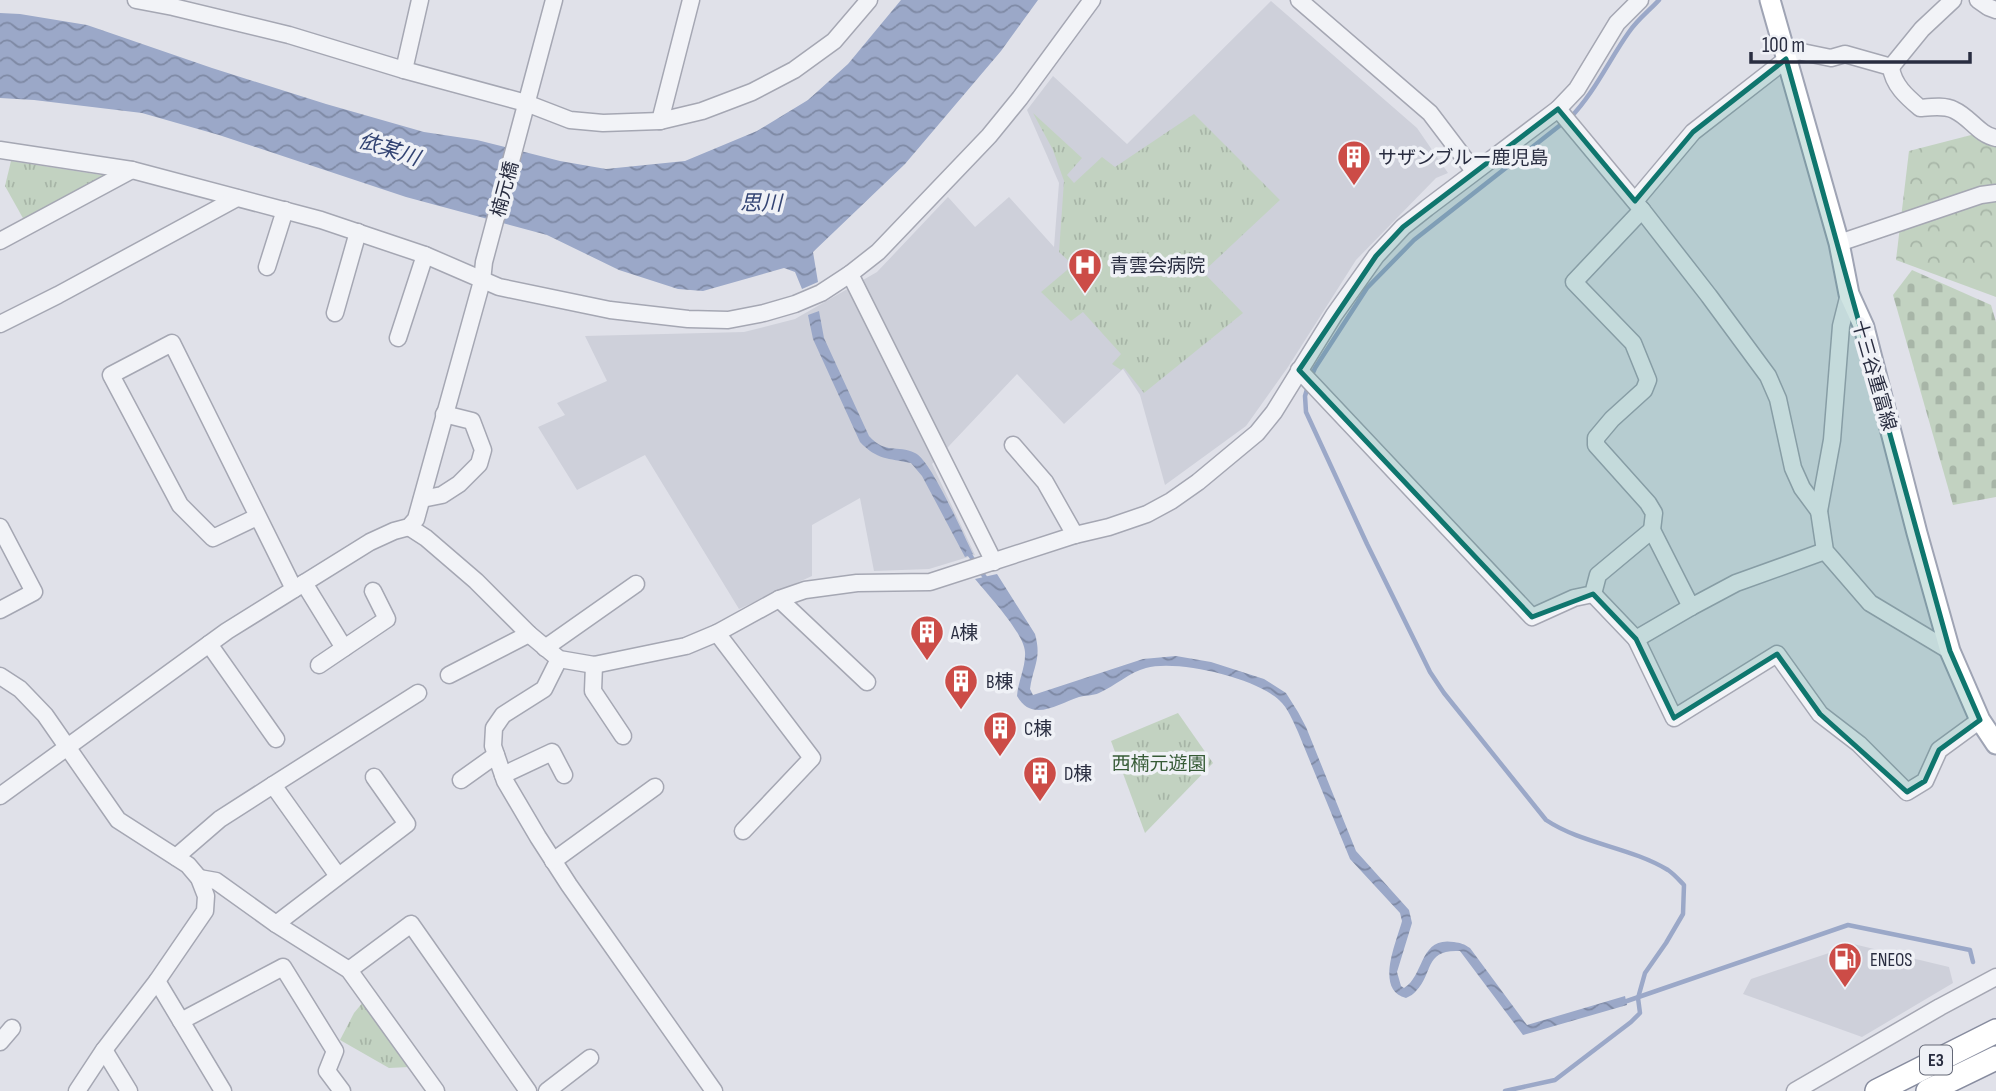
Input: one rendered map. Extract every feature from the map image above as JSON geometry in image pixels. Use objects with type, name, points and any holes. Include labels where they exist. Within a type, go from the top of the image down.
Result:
[{"type":"highway","name":"E3","points":[[1877,1091],[1996,1031]]},
{"type":"highway","name":"E3","points":[[1928,1091],[1996,1058]]},
{"type":"main road","name":"十三谷重富線","points":[[1770,0],[1839,243],[1849,294],[1864,327],[1950,651],[1980,720],[1996,744]]},
{"type":"street","points":[[136,0],[289,35],[525,110],[570,120],[603,123],[660,121],[702,111],[752,92],[794,69],[834,41],[869,0]]},
{"type":"street","points":[[404,70],[420,0]]},
{"type":"street","name":"楠元橋","points":[[409,527],[416,519],[422,499],[482,281],[484,262],[554,0]]},
{"type":"street","points":[[660,121],[691,0]]},
{"type":"street","points":[[0,150],[132,170],[285,210],[425,255],[499,287],[610,310],[688,319],[728,320],[795,304],[821,292],[877,252],[989,136],[1092,0]]},
{"type":"street","points":[[1299,0],[1430,113],[1474,171]]},
{"type":"street","points":[[0,796],[209,644],[370,542],[409,527],[426,538],[476,581],[529,634],[559,659],[594,664],[686,646],[717,634],[779,599],[805,590],[857,583],[930,582],[1147,514],[1198,482],[1257,433],[1301,372],[1334,315],[1376,256],[1403,228],[1558,109],[1577,89],[1617,23],[1640,0]]},
{"type":"street","points":[[1952,0],[1922,29],[1891,67],[1892,74],[1905,95],[1920,108],[1954,109],[1989,137],[1996,138]]},
{"type":"street","points":[[1978,0],[1996,10]]},
{"type":"street","points":[[1691,607],[1651,530],[1654,513],[1597,444],[1596,438],[1612,419],[1644,390],[1648,380],[1633,342],[1574,282],[1639,206],[1693,132],[1797,51],[1831,58],[1845,54],[1891,67]]},
{"type":"street","points":[[1558,109],[1710,296],[1768,376],[1778,399],[1793,468],[1802,488],[1819,511]]},
{"type":"street","points":[[0,241],[132,170]]},
{"type":"street","points":[[1839,243],[1981,195],[1996,193]]},
{"type":"street","points":[[0,324],[237,198]]},
{"type":"street","points":[[267,268],[285,210]]},
{"type":"street","points":[[335,313],[358,232]]},
{"type":"street","points":[[398,338],[425,255]]},
{"type":"street","points":[[849,274],[994,562]]},
{"type":"street","points":[[1849,294],[1841,326],[1832,440],[1819,511],[1825,551],[1870,603],[1950,651]]},
{"type":"street","points":[[257,517],[213,538],[180,505],[111,375],[172,343],[257,517],[299,586],[344,648]]},
{"type":"street","points":[[1301,372],[1532,617],[1574,598],[1593,594]]},
{"type":"street","points":[[422,499],[442,495],[459,484],[480,464],[483,450],[472,421],[444,414]]},
{"type":"street","points":[[1013,445],[1045,482],[1075,535]]},
{"type":"street","points":[[0,527],[34,592],[0,610]]},
{"type":"street","points":[[1593,594],[1598,575],[1651,530]]},
{"type":"street","points":[[1636,639],[1736,583],[1825,551]]},
{"type":"street","points":[[545,648],[636,584]]},
{"type":"street","points":[[319,665],[387,619],[373,591]]},
{"type":"street","points":[[1593,594],[1636,639],[1674,718],[1777,654],[1820,714],[1859,744],[1907,792],[1925,781],[1939,750],[1980,720]]},
{"type":"street","points":[[779,599],[867,682]]},
{"type":"street","points":[[449,675],[529,634]]},
{"type":"street","points":[[717,634],[812,758],[743,831]]},
{"type":"street","points":[[209,644],[276,739]]},
{"type":"street","points":[[559,659],[544,689],[503,715],[494,728],[493,746],[503,775],[554,861],[714,1091]]},
{"type":"street","points":[[594,664],[593,691],[623,736]]},
{"type":"street","points":[[0,676],[20,688],[46,715],[118,820],[188,865],[199,878],[206,896],[205,911],[76,1091]]},
{"type":"street","points":[[176,857],[220,819],[418,693]]},
{"type":"street","points":[[503,775],[552,752],[564,775]]},
{"type":"street","points":[[461,780],[496,755]]},
{"type":"street","points":[[276,924],[407,824],[374,777]]},
{"type":"street","points":[[273,785],[338,876]]},
{"type":"street","points":[[554,861],[655,788]]},
{"type":"street","points":[[199,878],[216,881],[276,924],[349,970],[436,1091]]},
{"type":"street","points":[[349,970],[411,924],[528,1091]]},
{"type":"street","points":[[181,1021],[283,967],[335,1051],[327,1071],[342,1091]]},
{"type":"street","points":[[1794,1091],[1996,977]]},
{"type":"street","points":[[157,981],[223,1091]]},
{"type":"street","points":[[0,1042],[12,1028]]},
{"type":"street","points":[[104,1050],[129,1091]]},
{"type":"street","points":[[547,1091],[590,1058]]},
{"type":"highlighted area","points":[[1786,59],[1950,651],[1980,720],[1939,750],[1925,781],[1907,792],[1820,714],[1777,654],[1674,718],[1636,639],[1593,594],[1532,617],[1299,370],[1376,256],[1403,227],[1558,109],[1635,201],[1693,132]]},
{"type":"shaded area","name":"青雲会病院","points":[[1271,1],[1417,128],[1448,173],[1436,178],[1356,260],[1288,367],[1246,426],[1165,485],[1140,395],[1123,369],[1064,424],[1017,374],[932,464],[975,555],[929,569],[874,571],[860,498],[812,525],[812,576],[739,609],[645,455],[577,490],[538,427],[565,415],[557,403],[607,381],[585,336],[744,332],[795,319],[877,272],[948,197],[975,227],[1009,197],[1054,247],[1059,183],[1027,110],[1053,76],[1127,144]]},
{"type":"shaded area","name":"ENEOS","points":[[1845,942],[1949,967],[1953,983],[1862,1037],[1743,994],[1751,979],[1841,949]]},
{"type":"green space","points":[[1033,113],[1082,158],[1067,175],[1074,183],[1102,157],[1115,167],[1194,114],[1280,200],[1203,272],[1243,313],[1144,393],[1124,368],[1121,370],[1112,364],[1121,354],[1083,312],[1071,321],[1041,292],[1073,265],[1059,252],[1064,181],[1053,150]]},
{"type":"green space","points":[[1975,134],[1996,147],[1996,297],[1896,260],[1909,151]]},
{"type":"green space","points":[[11,161],[108,176],[24,220],[5,186]]},
{"type":"green space","points":[[1912,270],[1991,305],[1996,322],[1996,497],[1953,505],[1893,295]]},
{"type":"green space","name":"西楠元遊園","points":[[1178,713],[1213,763],[1145,833],[1111,741]]},
{"type":"green space","points":[[364,1001],[409,1067],[389,1068],[340,1040],[354,1013]]},
{"type":"water","name":"思川","points":[[901,0],[1038,0],[1001,51],[905,164],[813,252],[818,282],[802,289],[795,272],[784,268],[703,291],[678,289],[619,270],[547,235],[406,197],[219,135],[142,113],[0,98],[0,13],[20,14],[87,25],[212,68],[424,132],[477,140],[560,161],[606,169],[685,161],[757,131],[808,100],[848,64]]},
{"type":"water","points":[[819,311],[824,338],[869,436],[881,445],[909,450],[922,459],[938,483],[973,554],[965,557],[922,476],[911,463],[878,455],[860,442],[813,339],[808,315]]},
{"type":"water","points":[[997,574],[1035,634],[1037,656],[1030,689],[1033,695],[1143,659],[1176,656],[1211,662],[1264,679],[1286,693],[1306,727],[1356,851],[1409,910],[1412,923],[1397,972],[1401,986],[1404,988],[1411,982],[1428,950],[1434,945],[1454,942],[1470,948],[1527,1025],[1625,996],[1627,1005],[1523,1035],[1460,951],[1449,951],[1435,958],[1422,984],[1412,995],[1406,998],[1396,993],[1389,975],[1402,921],[1400,913],[1350,859],[1298,732],[1282,703],[1253,684],[1216,672],[1160,666],[1140,670],[1097,694],[1079,697],[1046,709],[1030,709],[1017,696],[1025,657],[1023,644],[1004,614],[975,579]]},
{"type":"waterway","points":[[1570,118],[1587,98],[1632,27],[1659,0]]},
{"type":"waterway","points":[[1311,377],[1367,288],[1414,240],[1563,123]]},
{"type":"waterway","points":[[1308,386],[1305,396],[1306,412],[1367,544],[1430,672],[1444,693],[1546,820],[1575,835],[1653,862],[1684,885],[1683,914],[1645,973],[1638,998],[1640,1013],[1555,1080],[1505,1091]]},
{"type":"waterway","points":[[968,552],[986,579]]},
{"type":"waterway","points":[[1624,1002],[1848,925],[1970,950],[1973,962]]},
{"type":"place","name":"サザンブルー鹿児島","points":[[1354,187]]},
{"type":"place","name":"青雲会病院","points":[[1085,295]]},
{"type":"place","name":"A棟","points":[[927,662]]},
{"type":"place","name":"B棟","points":[[961,711]]},
{"type":"place","name":"C棟","points":[[1000,758]]},
{"type":"place","name":"D棟","points":[[1040,803]]},
{"type":"place","name":"ENEOS","points":[[1845,989]]},
{"type":"water label","name":"依某川","points":[[389,149]]}]
